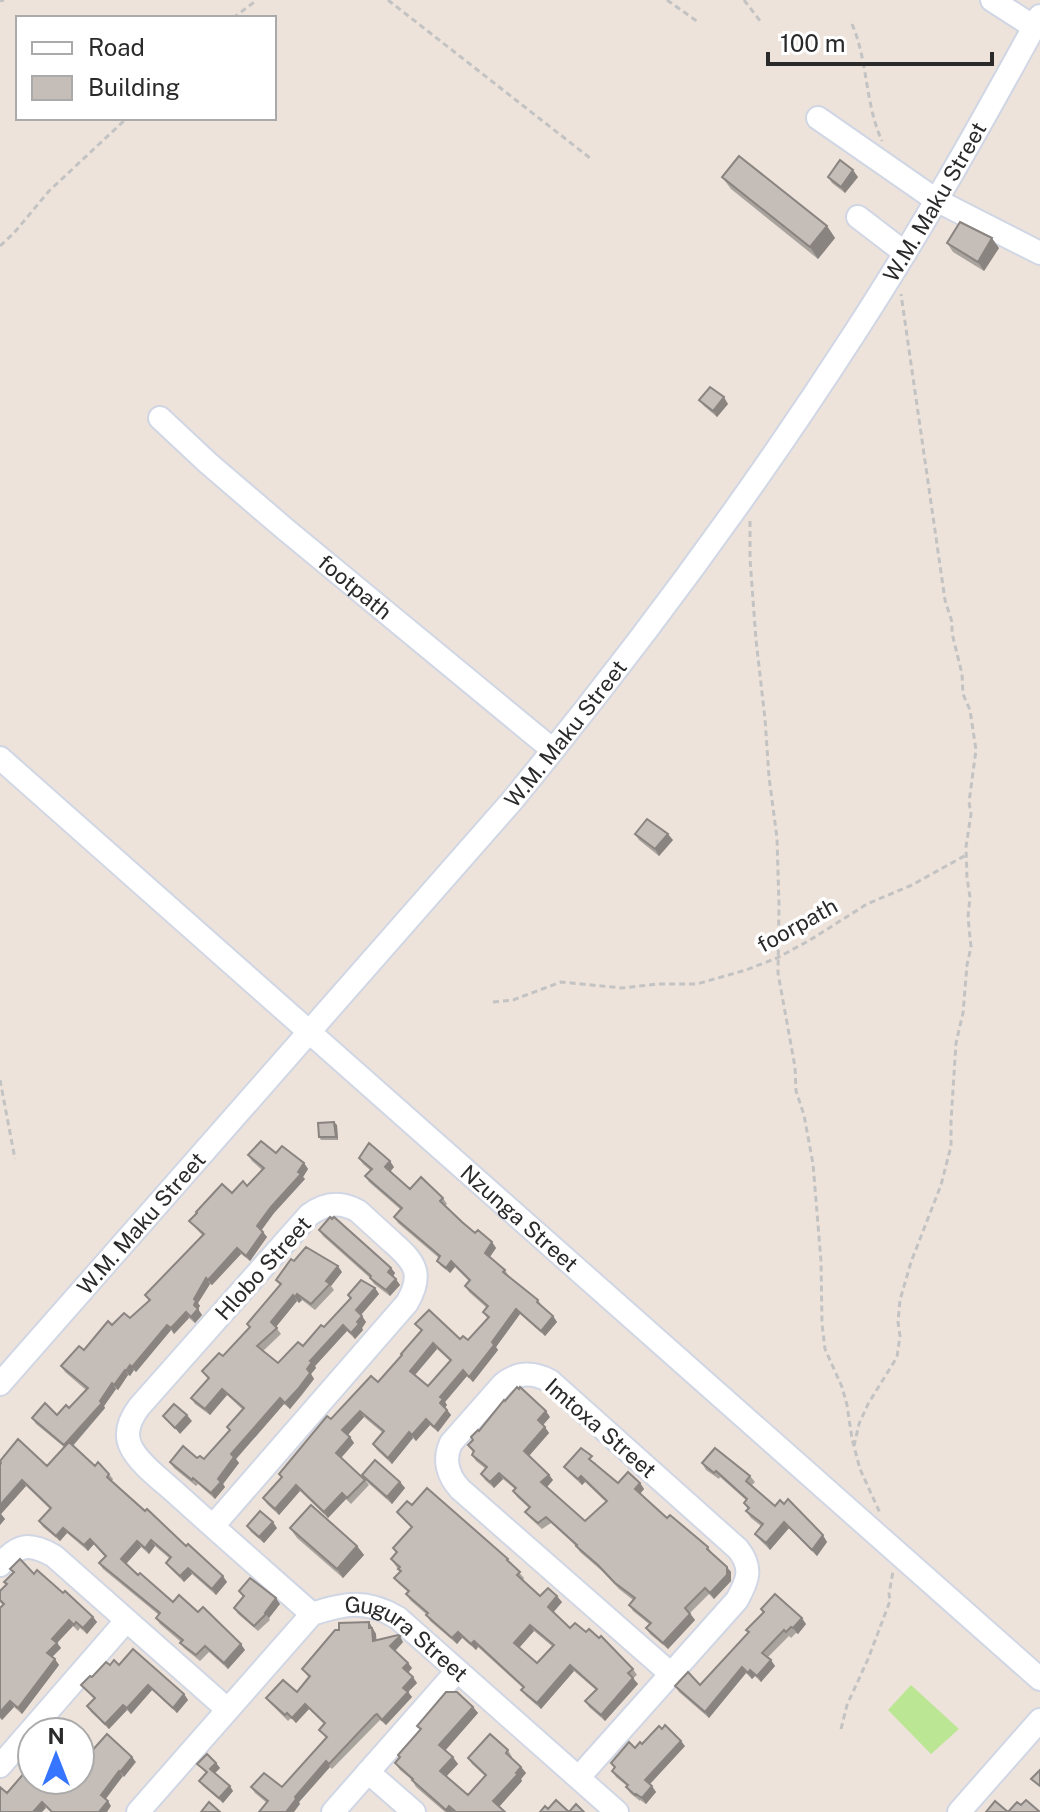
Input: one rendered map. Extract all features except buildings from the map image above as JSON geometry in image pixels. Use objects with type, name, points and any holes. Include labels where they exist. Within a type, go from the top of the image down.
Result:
[{"type":"street","points":[[992,0],[1037,22]]},
{"type":"street","name":"W.M. Maku Street","points":[[0,1384],[511,802],[687,577],[855,333],[905,253],[1037,22]]},
{"type":"street","points":[[818,118],[936,200],[1040,253]]},
{"type":"street","points":[[858,217],[905,253]]},
{"type":"street","name":"footpath","points":[[160,418],[274,519],[553,750]]},
{"type":"street","name":"Nzunga Street","points":[[0,758],[1040,1679]]},
{"type":"street","name":"Hlobo Street","points":[[213,1526],[412,1294],[416,1276],[410,1259],[348,1205],[328,1205],[309,1215],[139,1407],[129,1424],[128,1442],[139,1459],[213,1526],[312,1614]]},
{"type":"street","name":"Imtoxa Street","points":[[579,1777],[671,1674],[737,1600],[748,1577],[745,1558],[550,1381],[531,1374],[510,1378],[451,1443],[447,1452],[449,1474],[460,1489],[671,1674]]},
{"type":"street","points":[[0,1565],[11,1553],[31,1546],[54,1556],[227,1709]]},
{"type":"street","name":"Gugura Street","points":[[138,1812],[312,1614],[338,1605],[352,1604],[385,1610],[414,1631],[617,1812]]},
{"type":"street","points":[[0,1766],[126,1621]]},
{"type":"street","points":[[333,1812],[457,1671]]},
{"type":"street","points":[[959,1812],[1040,1720]]},
{"type":"street","points":[[368,1772],[414,1812]]},
{"type":"path","points":[[236,16],[257,0]]},
{"type":"path","points":[[388,0],[590,158]]},
{"type":"path","points":[[667,0],[698,22]]},
{"type":"path","points":[[744,0],[761,22]]},
{"type":"path","points":[[852,24],[858,37],[874,124],[884,143],[889,167]]},
{"type":"path","points":[[0,246],[49,191],[125,120]]},
{"type":"path","points":[[854,1446],[868,1404],[897,1357],[900,1300],[941,1185],[951,1146],[956,1043],[971,947],[966,854],[975,762],[974,734],[970,710],[962,691],[962,674],[945,600],[901,294]]},
{"type":"path","points":[[750,489],[750,559],[756,640],[777,838],[777,958],[795,1067],[796,1091],[813,1164],[825,1349],[842,1387],[860,1469],[884,1522],[886,1542]]},
{"type":"path","name":"foorpath","points":[[493,1002],[513,1000],[561,982],[622,988],[697,984],[746,970],[777,958],[867,904],[912,885],[966,854]]},
{"type":"path","points":[[0,1080],[15,1159]]},
{"type":"path","points":[[841,1729],[847,1705],[890,1601],[893,1565]]},
{"type":"green space","points":[[911,1685],[959,1729],[931,1754],[888,1710]]}]
